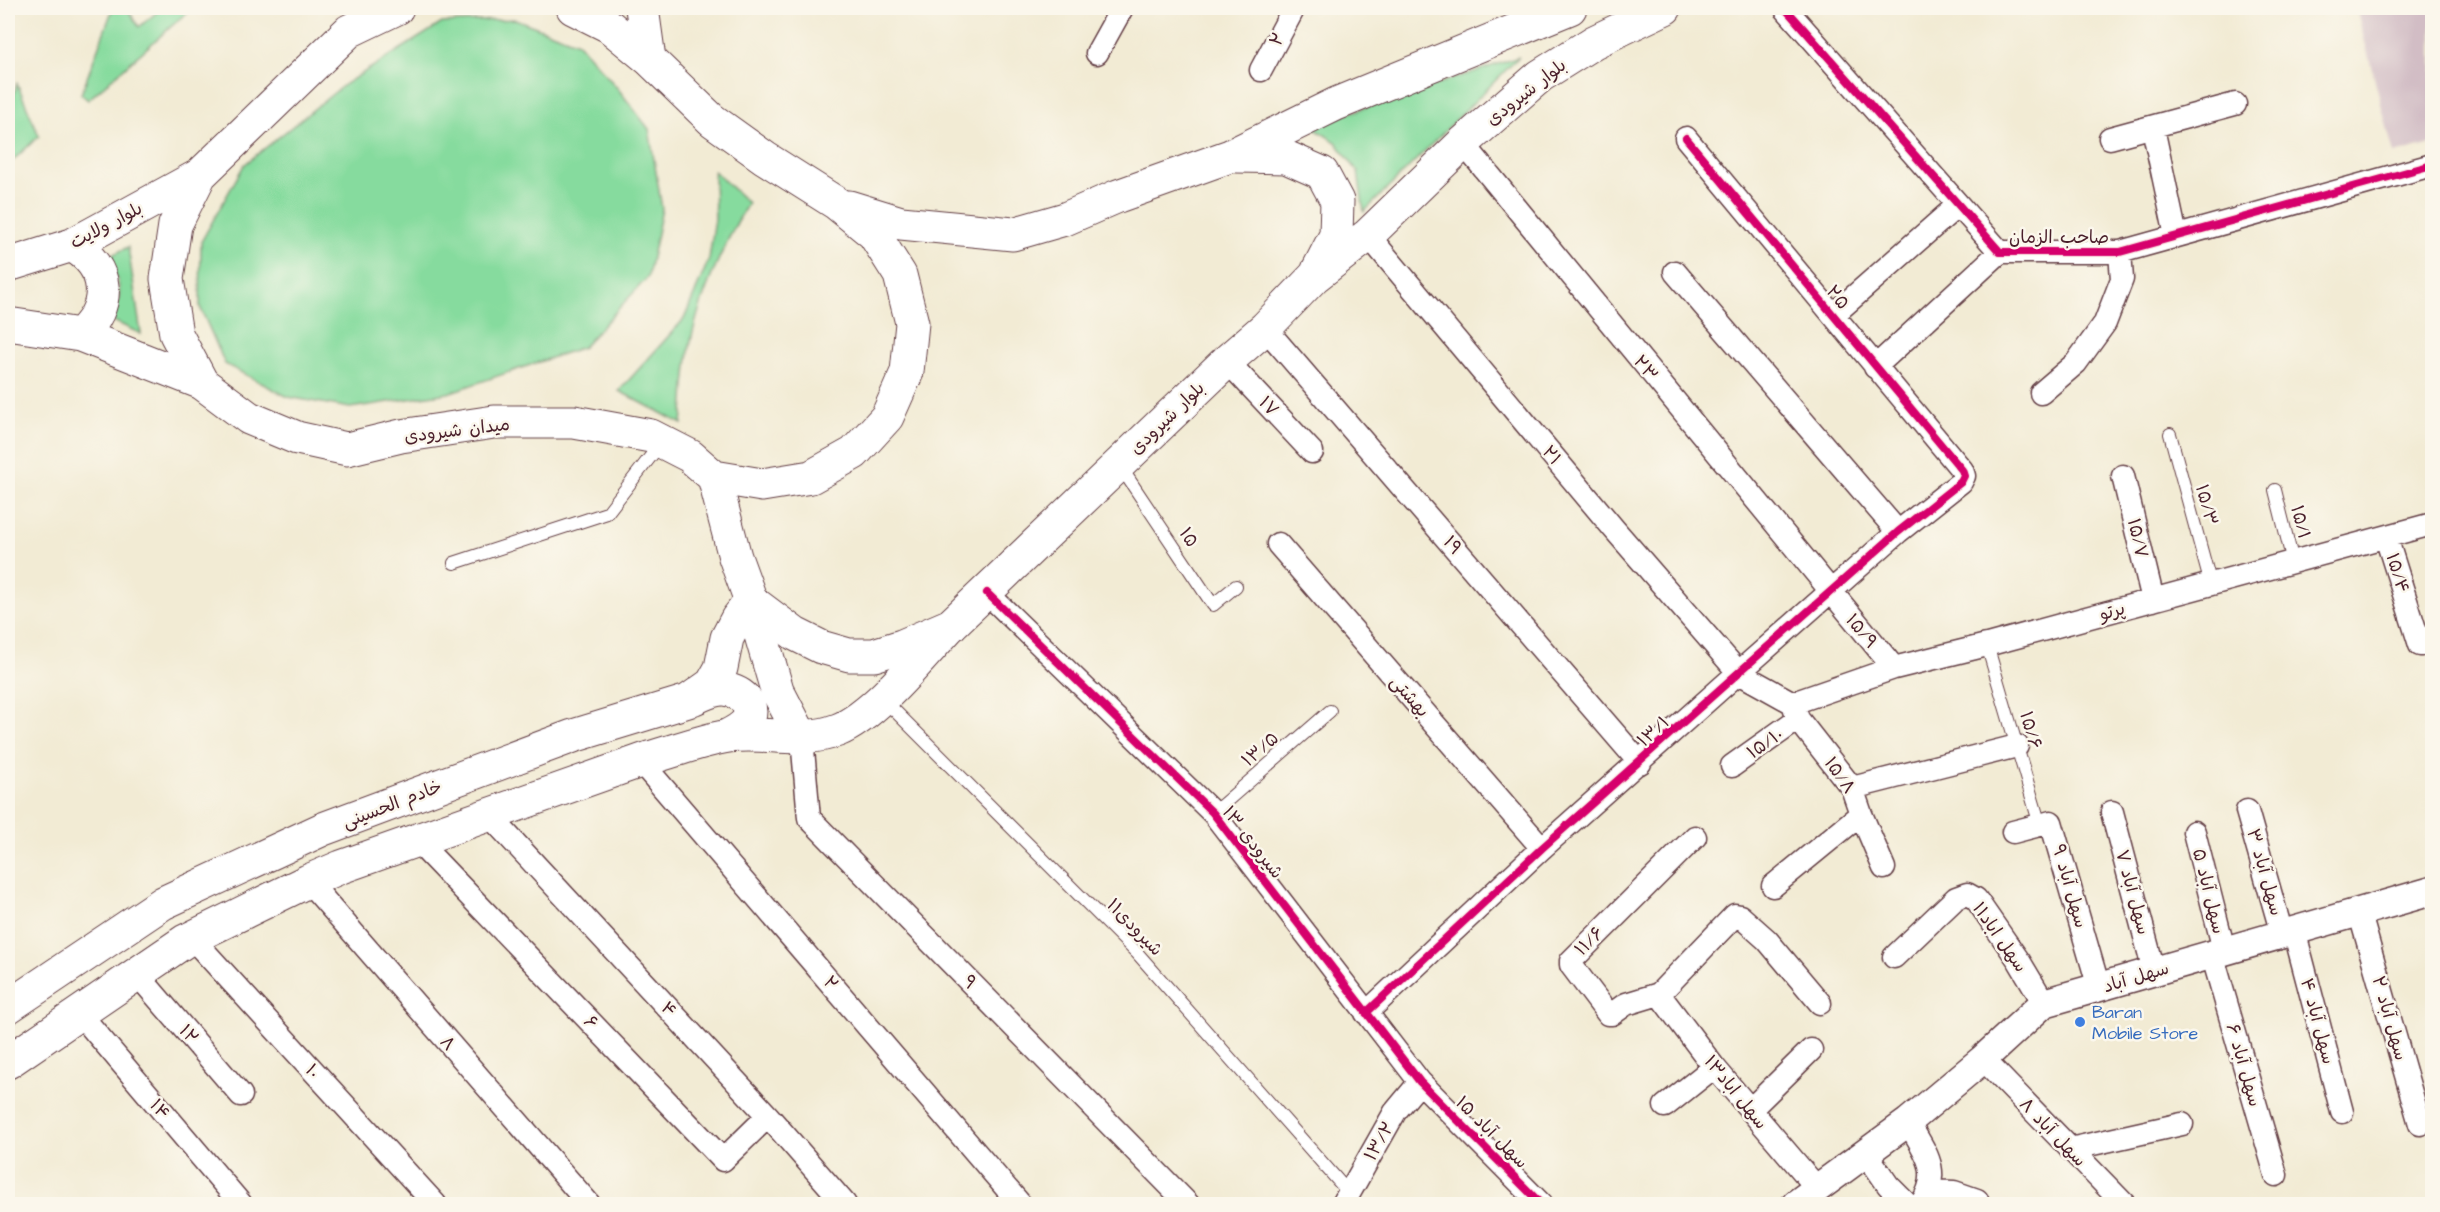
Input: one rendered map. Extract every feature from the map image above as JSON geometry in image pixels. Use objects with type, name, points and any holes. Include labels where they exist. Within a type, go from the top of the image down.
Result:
[{"type":"main road","name":"میدان شیرودی","points":[[397,8],[353,19],[200,175],[175,225],[167,279],[176,334],[202,382],[249,418],[297,438],[347,449],[401,436],[494,422],[573,422],[651,435],[690,456],[714,477]]},
{"type":"main road","points":[[573,8],[609,26],[649,59],[712,120],[765,158],[836,203],[874,234],[900,275],[912,323],[907,372],[887,417],[854,453],[811,477],[762,485],[714,477],[735,557],[751,601],[777,690],[802,738]]},
{"type":"main road","points":[[642,8],[649,59]]},
{"type":"main road","name":"بلوار شیرودی","points":[[751,601],[795,634],[820,647],[849,655],[874,655],[951,625],[1227,361],[1265,328],[1314,277],[1368,235],[1462,143],[1540,76],[1594,42],[1665,8]]},
{"type":"main road","points":[[836,203],[902,223],[1013,234],[1065,219],[1118,196],[1230,156],[1336,105],[1563,9]]},
{"type":"main road","points":[[1230,156],[1286,157],[1322,173],[1337,201],[1336,235],[1314,277]]},
{"type":"main road","name":"بلوار ولایت","points":[[8,265],[72,245],[200,175]]},
{"type":"main road","points":[[72,245],[85,254],[95,266],[101,280],[103,296],[92,325],[80,335]]},
{"type":"main road","points":[[8,324],[80,335],[202,382]]},
{"type":"main road","name":"خادم الحسینی","points":[[8,1007],[163,903],[323,830],[573,735],[688,700],[712,684],[721,668],[727,638],[737,619],[751,601]]},
{"type":"main road","points":[[728,736],[802,738],[837,730],[869,712],[951,625]]},
{"type":"main road","points":[[8,1062],[192,938],[308,881],[416,840],[641,762],[728,736],[741,728],[749,718],[749,705],[743,696],[732,691],[716,689],[688,700]]},
{"type":"street","points":[[1097,53],[1122,8]]},
{"type":"street","name":"۲","points":[[1262,70],[1293,8]]},
{"type":"street","name":"صاحب الزمان","points":[[1785,8],[2000,252],[2120,252],[2433,165]]},
{"type":"street","points":[[2110,138],[2235,104]]},
{"type":"street","points":[[2152,128],[2176,236]]},
{"type":"street","name":"۲۵","points":[[1686,138],[1962,470],[1964,476]]},
{"type":"street","name":"۲۳","points":[[1462,143],[1830,593]]},
{"type":"street","points":[[1833,315],[1958,205]]},
{"type":"street","name":"۲۱","points":[[1368,235],[1614,529],[1739,673]]},
{"type":"street","points":[[1875,367],[2000,252]]},
{"type":"street","points":[[2041,393],[2076,363],[2105,324],[2122,279],[2120,252]]},
{"type":"street","points":[[1675,272],[1898,532]]},
{"type":"street","name":"۱۹","points":[[1265,328],[1640,763]]},
{"type":"street","name":"۱۷","points":[[1227,361],[1312,452]]},
{"type":"street","name":"۱۳/۱","points":[[1366,1013],[1542,848],[1898,532],[1961,482],[1964,476]]},
{"type":"street","name":"۱۵/۷","points":[[2123,476],[2153,600]]},
{"type":"street","name":"پرتو","points":[[1796,711],[1894,668],[2433,524]]},
{"type":"street","name":"۱۵/۴","points":[[2386,537],[2420,645]]},
{"type":"street","name":"بهشتی","points":[[1278,544],[1542,848]]},
{"type":"street","name":"شیرودی ۱۳","points":[[987,593],[1213,813],[1420,1082]]},
{"type":"street","name":"۱۵/۹","points":[[1830,593],[1894,668]]},
{"type":"street","points":[[1739,673],[1796,711]]},
{"type":"street","name":"۱۵/۱۰","points":[[1732,766],[1796,711]]},
{"type":"street","name":"۱۵/۸","points":[[1773,886],[1862,814],[1852,788],[1796,711]]},
{"type":"street","name":"۹","points":[[802,738],[809,818],[1188,1204]]},
{"type":"street","points":[[1852,788],[2017,746]]},
{"type":"street","name":"۲","points":[[641,762],[1020,1204]]},
{"type":"street","name":"سهل آباد ۳","points":[[2247,811],[2288,932]]},
{"type":"street","name":"سهل آباد ۷","points":[[2112,812],[2154,971]]},
{"type":"street","points":[[1862,814],[1884,868]]},
{"type":"street","name":"۴","points":[[489,815],[768,1116],[845,1204]]},
{"type":"street","name":"سهل آباد ۹","points":[[2013,832],[2051,822],[2099,988]]},
{"type":"street","name":"سهل آباد ۵","points":[[2194,832],[2218,952]]},
{"type":"street","name":"۱۱/۶","points":[[1659,994],[1626,1004],[1612,1014],[1608,1014],[1571,965],[1571,961],[1695,837]]},
{"type":"street","name":"۶","points":[[416,840],[723,1160],[768,1116]]},
{"type":"street","name":"۸","points":[[308,881],[589,1204]]},
{"type":"street","name":"سهل آباد","points":[[1806,1196],[1908,1122],[1983,1059],[2044,1003],[2433,891]]},
{"type":"street","name":"سهل اباد۱۱","points":[[1894,957],[1956,898],[1967,894],[1976,899],[2019,961],[2044,1003]]},
{"type":"street","name":"سهل آباد ۲","points":[[2360,911],[2420,1124]]},
{"type":"street","points":[[1659,994],[1735,915],[1740,916],[1767,940],[1820,1003]]},
{"type":"street","name":"سهل آباد ۴","points":[[2288,932],[2342,1112]]},
{"type":"street","name":"۱۰","points":[[192,938],[435,1204]]},
{"type":"street","name":"سهل آباد ۶","points":[[2218,952],[2276,1175]]},
{"type":"street","name":"۱۲","points":[[137,974],[241,1095]]},
{"type":"street","name":"سهل اباد۱۳","points":[[1659,994],[1750,1110],[1806,1196]]},
{"type":"street","name":"۱۴","points":[[80,1014],[241,1204]]},
{"type":"street","points":[[1750,1110],[1810,1050]]},
{"type":"street","name":"سهل آباد ۸","points":[[1983,1059],[2124,1204]]},
{"type":"street","points":[[1665,1106],[1714,1067]]},
{"type":"street","name":"۱۳/۲","points":[[1346,1199],[1395,1112],[1420,1082]]},
{"type":"street","name":"سهل آباد ۱۵","points":[[1420,1082],[1542,1204]]},
{"type":"street","points":[[1908,1122],[1932,1168],[1926,1198],[1954,1192],[1977,1200]]},
{"type":"street","points":[[2070,1149],[2182,1124]]},
{"type":"street","points":[[1866,1154],[1888,1185],[1907,1204]]},
{"type":"lane","name":"۱۵/۳","points":[[2170,434],[2211,585]]},
{"type":"lane","points":[[454,563],[607,513],[662,442]]},
{"type":"lane","name":"۱۵","points":[[1119,464],[1213,605],[1236,586]]},
{"type":"lane","name":"۱۵/۱","points":[[2275,490],[2292,562]]},
{"type":"lane","name":"۱۵/۶","points":[[1987,645],[2040,825]]},
{"type":"lane","name":"۱۱شیرودی","points":[[882,698],[1138,954],[1346,1199]]},
{"type":"lane","name":"۱۳/۵","points":[[1213,813],[1330,711]]},
{"type":"shaded area","points":[[2356,8],[2432,8],[2432,144],[2394,154]]},
{"type":"green space","points":[[113,8],[127,8],[139,27],[162,8],[192,8],[88,100],[81,94]]},
{"type":"green space","points":[[515,19],[578,43],[649,129],[662,209],[648,277],[583,347],[448,393],[350,408],[288,397],[225,364],[200,307],[201,242],[244,165],[345,84],[442,23]]},
{"type":"green space","points":[[1519,57],[1364,212],[1358,172],[1336,142],[1310,126]]},
{"type":"green space","points":[[17,83],[39,136],[8,165],[8,116]]},
{"type":"green space","points":[[714,171],[748,203],[715,267],[702,301],[688,357],[682,424],[619,391],[684,319],[709,259],[715,219]]},
{"type":"green space","points":[[128,247],[141,334],[111,320],[118,303],[119,288],[115,273],[104,259]]},
{"type":"cycle path","points":[[1785,8],[2000,252],[2120,252],[2432,165]]},
{"type":"cycle path","points":[[1366,1013],[1542,848],[1898,532],[1961,482],[1964,476],[1962,470],[1686,138]]},
{"type":"cycle path","points":[[987,593],[1213,813],[1420,1082],[1541,1204]]},
{"type":"place","name":"Baran Mobile Store","points":[[2080,1022]]}]
